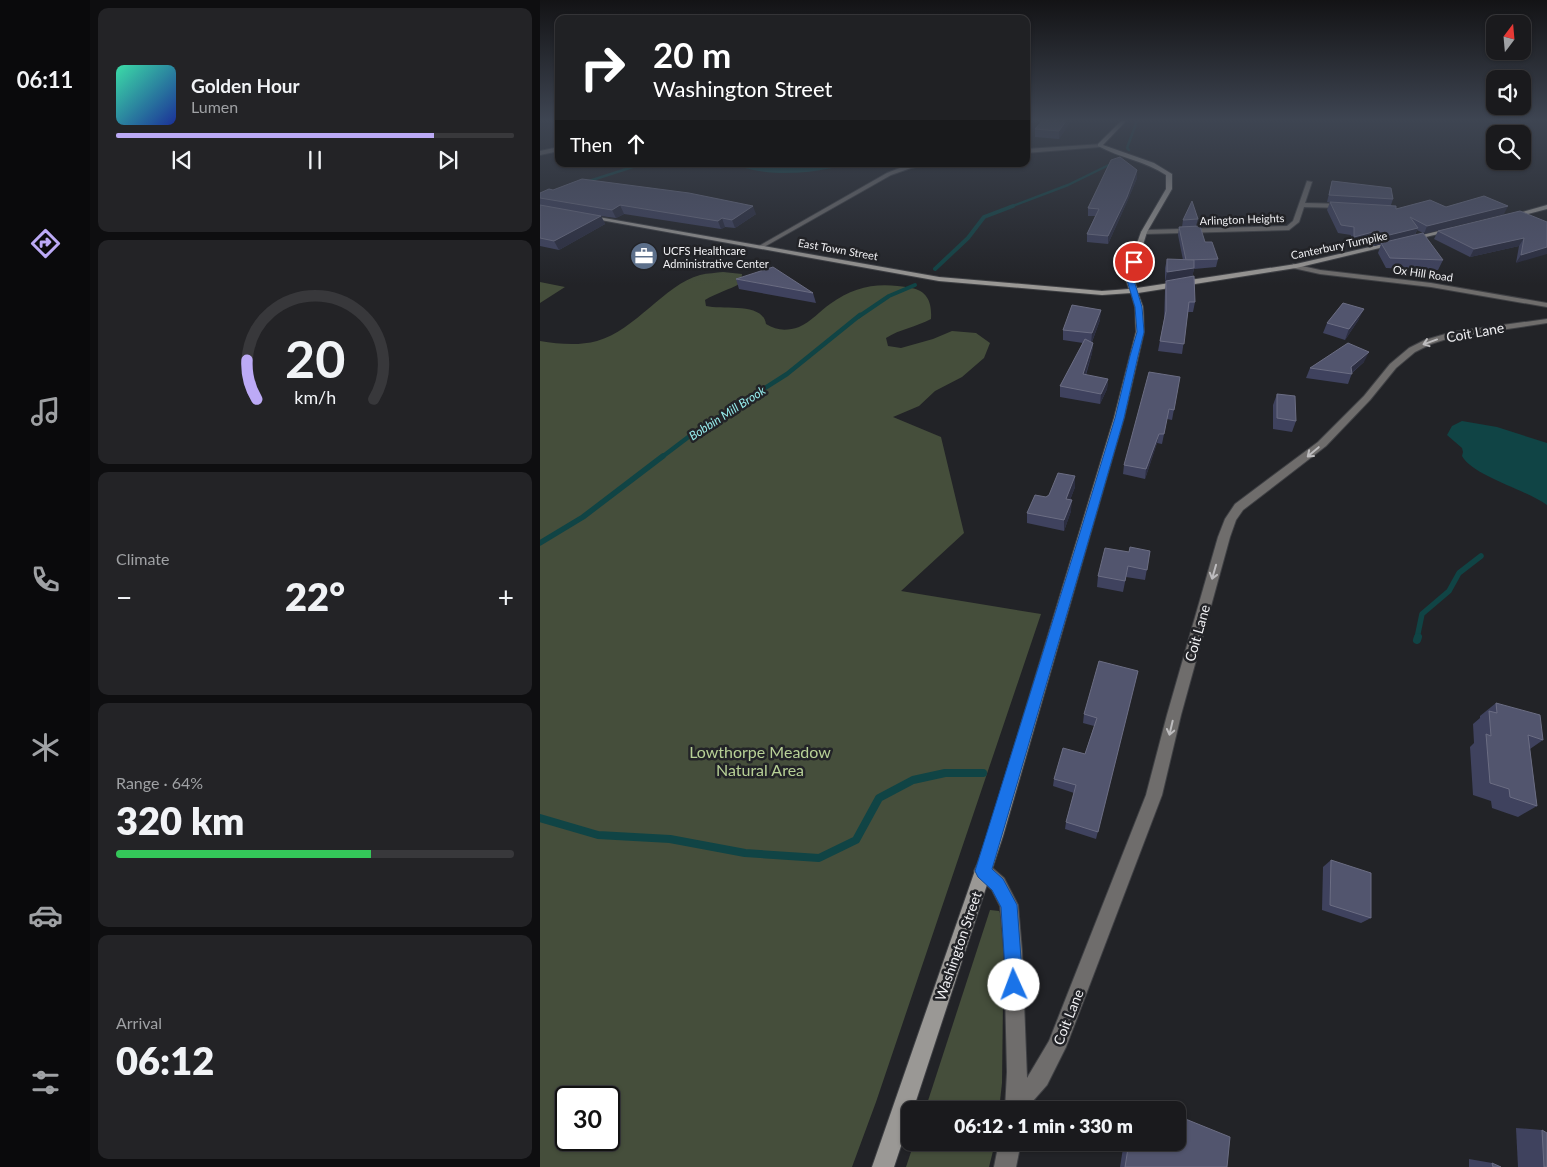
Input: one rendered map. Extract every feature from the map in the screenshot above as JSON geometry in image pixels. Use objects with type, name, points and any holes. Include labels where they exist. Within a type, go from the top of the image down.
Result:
[{"type":"street","points":[[762,246],[886,175]]},
{"type":"street","name":"Washington Street","points":[[883,1167],[983,871],[1119,418],[1140,332],[1139,307],[1129,277],[1144,232],[1169,189],[1169,175]]},
{"type":"street","name":"Arlington Heights","points":[[1144,232],[1286,228],[1294,223],[1309,182]]},
{"type":"street","points":[[1301,205],[1355,207]]},
{"type":"street","points":[[1497,220],[1547,207]]},
{"type":"street","name":"East Town Street","points":[[578,215],[762,246],[939,279],[1102,294],[1133,291]]},
{"type":"street","name":"Canterbury Turnpike","points":[[1133,291],[1296,266],[1460,228]]},
{"type":"street","name":"Ox Hill Road","points":[[1296,266],[1320,272],[1430,285],[1547,306]]},
{"type":"street","name":"Coit Lane","points":[[1022,1101],[1037,1082],[1056,1047],[1143,826],[1161,772],[1177,706],[1224,537],[1231,519],[1239,507],[1322,444],[1367,398],[1393,366],[1412,350],[1435,340],[1452,336],[1547,321]]},
{"type":"street","points":[[983,871],[998,884],[1009,905],[1013,951],[1016,1101]]},
{"type":"street","points":[[1005,1167],[1008,1151]]},
{"type":"green space","name":"Lowthorpe Meadow Natural Area","points":[[709,273],[742,274],[741,283],[705,300],[706,306],[741,308],[758,312],[766,324],[782,330],[803,325],[830,304],[849,293],[879,285],[889,285],[911,288],[925,295],[930,303],[931,319],[886,338],[888,346],[901,348],[933,339],[952,331],[976,333],[990,343],[984,358],[962,377],[935,391],[919,406],[893,417],[941,437],[964,533],[901,591],[1041,614],[876,1102],[852,1167],[540,1167],[540,341],[583,344],[597,341],[624,327],[687,280]]},
{"type":"green space","points":[[540,282],[565,287],[540,303]]},
{"type":"green space","points":[[990,910],[999,911],[1004,921],[1002,1083],[1000,1101],[928,1101]]},
{"type":"green space","points":[[911,1151],[993,1151],[989,1167],[906,1167]]},
{"type":"water","points":[[1462,421],[1497,427],[1547,443],[1547,505],[1526,493],[1488,476],[1468,463],[1462,456],[1462,448],[1447,435],[1452,426]]},
{"type":"building","points":[[1104,175],[1135,175],[1108,236],[1087,234],[1099,209],[1088,208]]},
{"type":"building","points":[[582,179],[689,193],[753,206],[732,220],[722,218],[718,221],[620,205],[612,210],[540,198],[540,193]]},
{"type":"building","points":[[1332,181],[1391,188],[1393,199],[1329,195]]},
{"type":"building","points":[[1484,196],[1508,206],[1427,226],[1410,217],[1418,228],[1377,238],[1373,232],[1354,237],[1354,227],[1341,225],[1330,202],[1396,206],[1396,209],[1430,200],[1446,207]]},
{"type":"building","points":[[1192,201],[1198,219],[1183,220]]},
{"type":"building","points":[[540,205],[601,216],[554,241],[540,238]]},
{"type":"building","points":[[1520,211],[1547,222],[1547,247],[1521,255],[1524,238],[1474,249],[1438,231]]},
{"type":"building","points":[[1200,226],[1205,242],[1212,242],[1218,259],[1186,260],[1179,227]]},
{"type":"building","points":[[1423,233],[1443,260],[1390,258],[1381,243]]},
{"type":"building","points":[[1167,259],[1194,260],[1194,268],[1167,272]]},
{"type":"building","points":[[773,267],[813,293],[736,279]]},
{"type":"building","points":[[1194,276],[1195,302],[1189,302],[1184,344],[1160,341],[1166,311],[1166,281]]},
{"type":"building","points":[[1343,303],[1364,309],[1349,329],[1327,323]]},
{"type":"building","points":[[1072,305],[1101,310],[1092,333],[1063,330]]},
{"type":"building","points":[[1085,339],[1093,343],[1083,374],[1108,379],[1101,394],[1060,386]]},
{"type":"building","points":[[1348,343],[1369,352],[1351,367],[1352,374],[1310,368]]},
{"type":"building","points":[[1149,372],[1180,377],[1174,410],[1169,409],[1164,434],[1159,434],[1146,469],[1124,465]]},
{"type":"building","points":[[1277,394],[1295,396],[1296,421],[1277,418]]},
{"type":"building","points":[[1058,473],[1075,476],[1066,499],[1072,500],[1064,520],[1027,513],[1035,495],[1046,497],[1049,495]]},
{"type":"building","points":[[1130,547],[1150,551],[1147,570],[1128,566],[1125,581],[1098,576],[1105,548],[1129,552]]},
{"type":"building","points":[[1099,661],[1138,671],[1098,832],[1066,822],[1076,785],[1054,779],[1063,748],[1085,754],[1097,718],[1084,714]]},
{"type":"building","points":[[1496,703],[1540,715],[1543,740],[1528,735],[1537,806],[1510,797],[1509,789],[1490,783],[1486,734],[1491,736],[1489,711],[1497,713]]},
{"type":"building","points":[[1331,860],[1371,873],[1371,918],[1330,905]]},
{"type":"building","points":[[1186,1119],[1230,1137],[1227,1167],[1125,1167],[1128,1151],[1186,1151]]},
{"type":"building","points":[[1542,1130],[1547,1133],[1547,1167],[1544,1167]]},
{"type":"building","points":[[1492,1163],[1501,1167],[1493,1167]]},
{"type":"waterway","points":[[586,182],[606,175]]},
{"type":"waterway","name":"Bobbin Mill Brook","points":[[1010,207],[1087,175]]},
{"type":"waterway","name":"Bobbin Mill Brook","points":[[935,269],[968,238],[984,217],[1013,206]]},
{"type":"waterway","name":"Bobbin Mill Brook","points":[[858,317],[889,296],[915,285]]},
{"type":"waterway","name":"Bobbin Mill Brook","points":[[662,457],[691,435],[787,374],[860,315]]},
{"type":"waterway","name":"Bobbin Mill Brook","points":[[540,543],[583,517],[663,456]]},
{"type":"waterway","points":[[1417,638],[1422,614],[1449,591],[1459,573],[1481,556]]},
{"type":"waterway","points":[[540,818],[598,835],[670,839],[745,853],[819,858],[856,840],[879,798],[913,780],[945,773],[983,773]]},
{"type":"place","name":"UCFS Healthcare Administrative Center","points":[[644,256]]},
{"type":"route","points":[[1014,985],[1008,899],[998,884],[983,871],[1119,418],[1140,332],[1139,307],[1129,277],[1134,262]]}]
